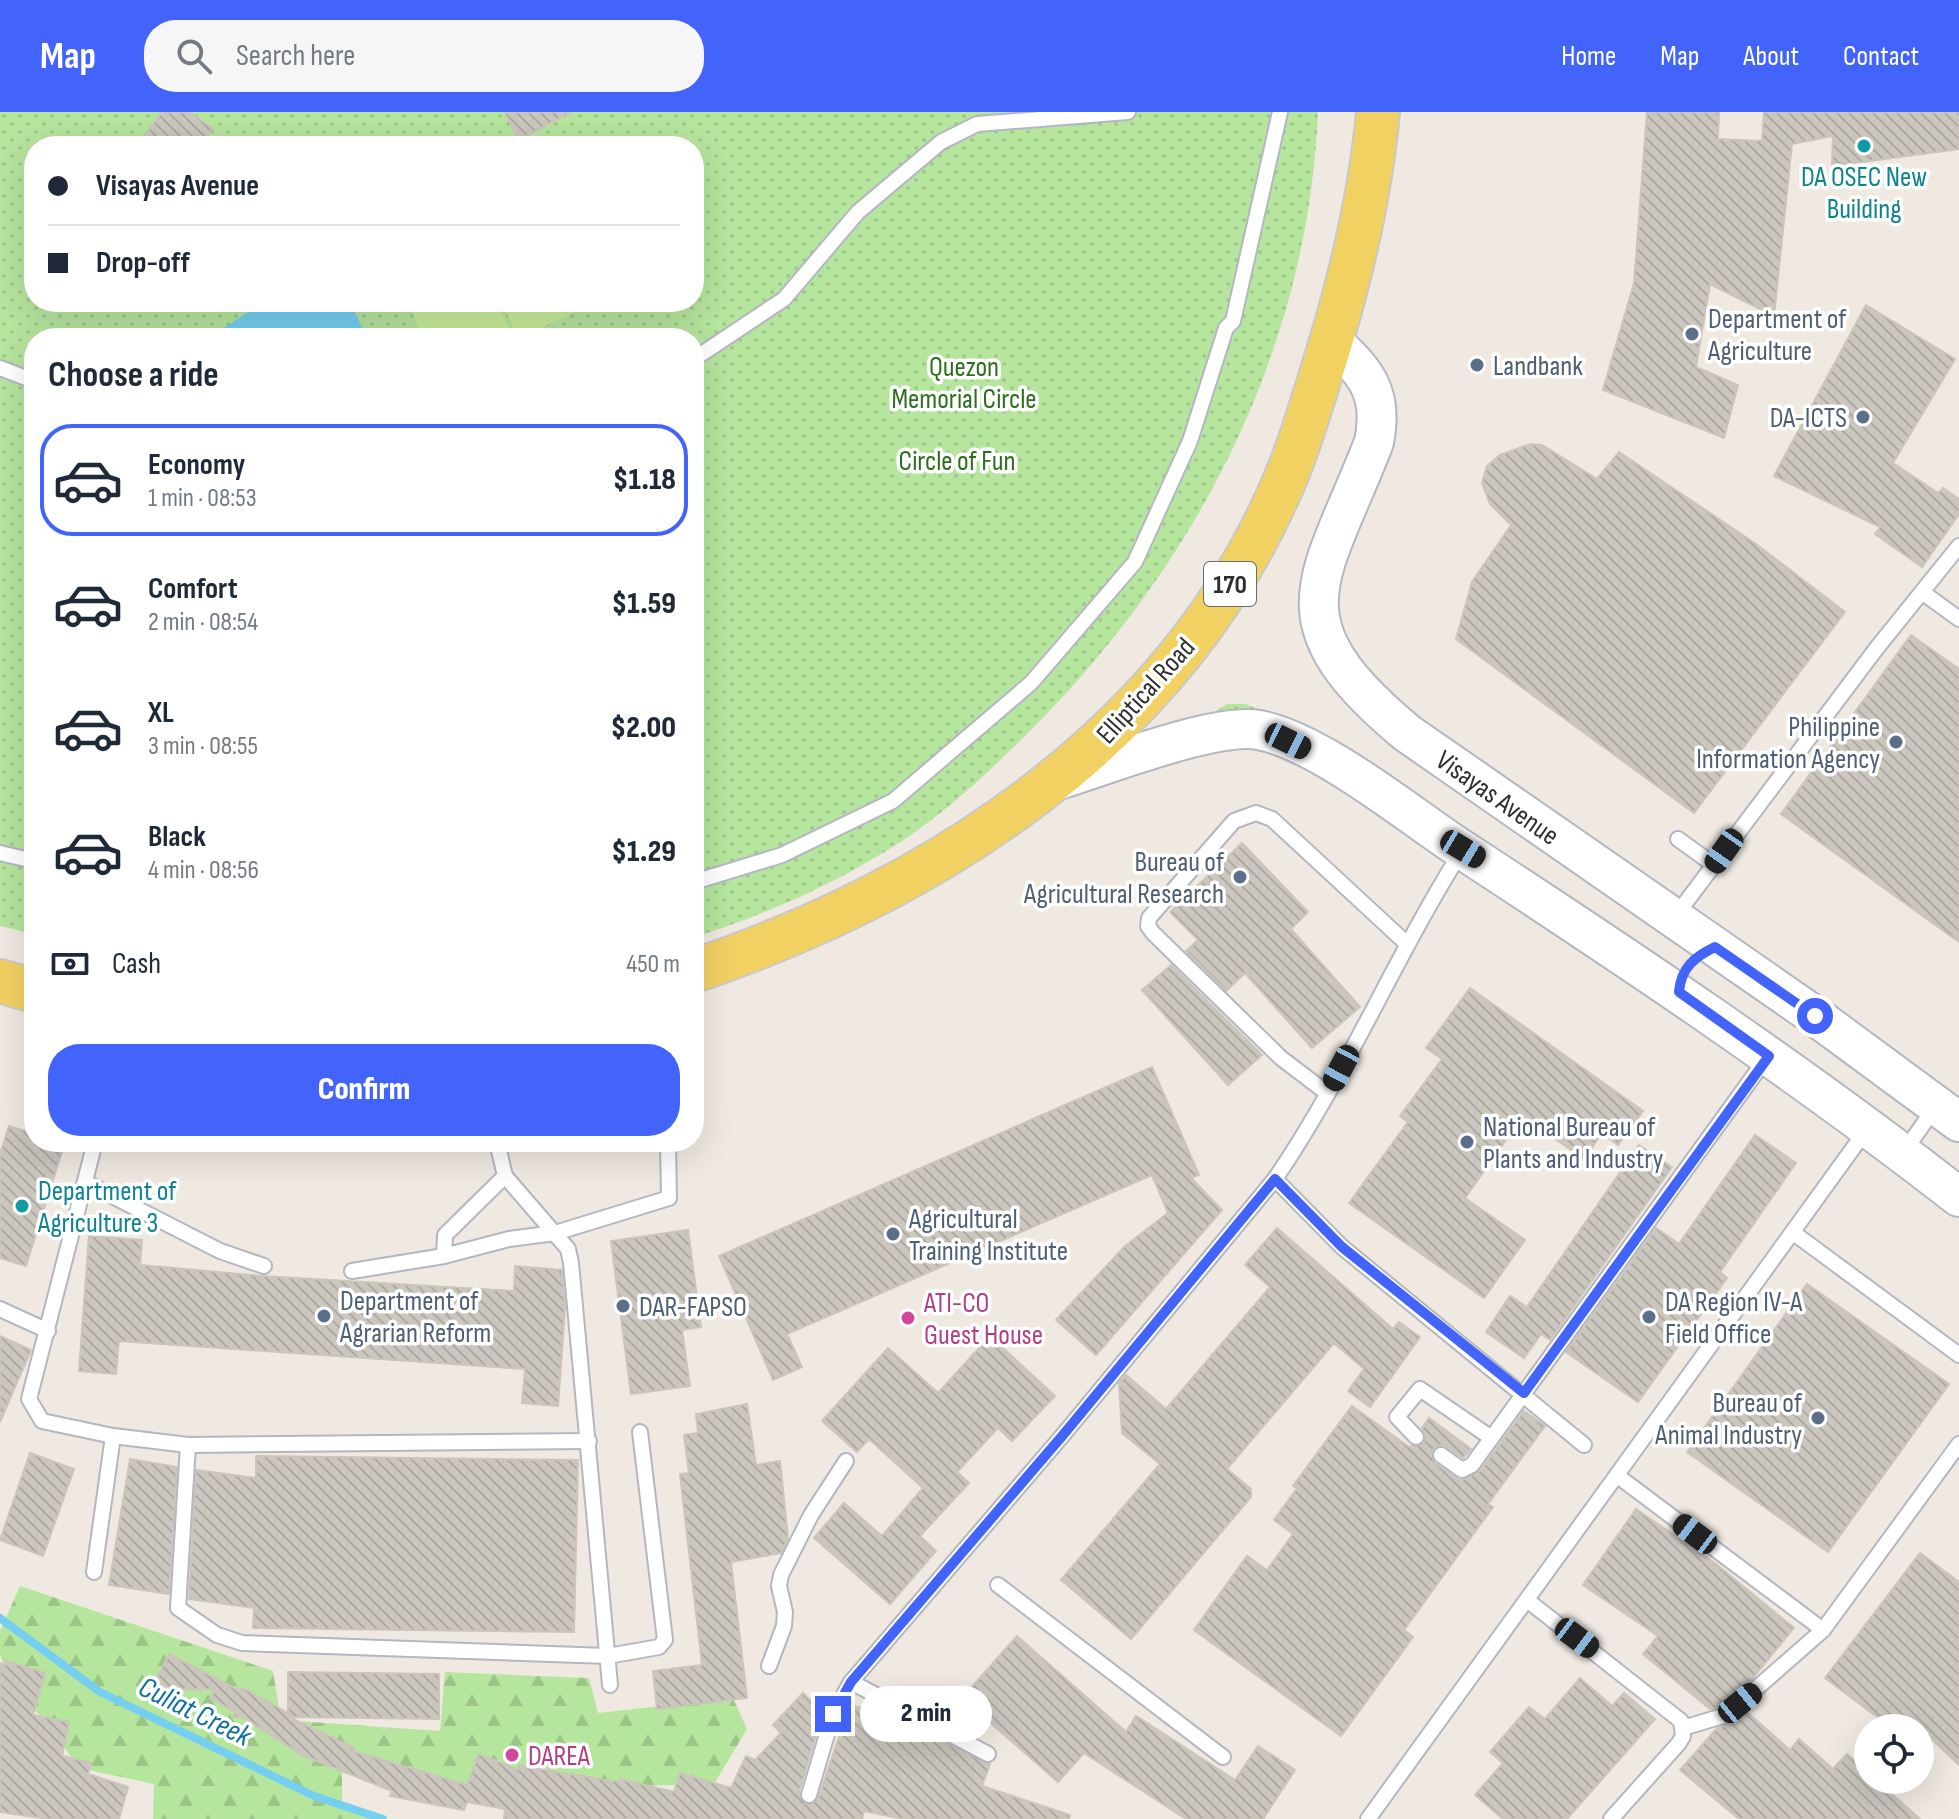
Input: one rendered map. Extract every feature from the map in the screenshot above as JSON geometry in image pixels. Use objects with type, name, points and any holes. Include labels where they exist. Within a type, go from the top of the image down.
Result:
[{"type":"main road","name":"Elliptical Road","points":[[704,967],[783,938],[877,894],[967,843],[1055,781],[1142,701],[1215,607],[1280,491],[1298,450],[1358,244],[1373,168],[1378,112]]},
{"type":"main road","name":"Visayas Avenue","points":[[1332,341],[1362,368],[1374,393],[1378,423],[1370,454],[1318,577],[1319,612],[1339,667],[1361,694],[1407,733],[1948,1114]]},
{"type":"main road","points":[[1055,781],[1202,735],[1239,728],[1262,731],[1319,756],[1640,965],[1868,1127],[1959,1197]]},
{"type":"main road","points":[[1640,965],[1662,946],[1674,919]]},
{"type":"main road","points":[[1679,992],[1685,970],[1693,960],[1715,947]]},
{"type":"main road","points":[[0,981],[24,988]]},
{"type":"lane","points":[[704,352],[784,299],[858,212],[941,142],[977,124],[1128,112]]},
{"type":"lane","points":[[704,879],[782,855],[893,801],[1031,683],[1135,562],[1190,441],[1226,328],[1233,321],[1247,273],[1280,112]]},
{"type":"lane","points":[[0,368],[24,377]]},
{"type":"lane","points":[[1674,919],[1959,546]]},
{"type":"lane","points":[[1922,592],[1959,619]]},
{"type":"lane","points":[[1327,1093],[1281,1058],[1153,933],[1148,926],[1149,918],[1234,821],[1256,813],[1272,819],[1406,943]]},
{"type":"lane","points":[[1678,839],[1714,865]]},
{"type":"lane","points":[[809,1795],[833,1714],[851,1682],[1063,1435],[1275,1179],[1306,1134],[1406,943],[1463,849]]},
{"type":"lane","points":[[0,853],[24,859]]},
{"type":"lane","points":[[1441,1455],[1467,1469],[1769,1056]]},
{"type":"lane","points":[[1903,1153],[1948,1114]]},
{"type":"lane","points":[[1371,1818],[1795,1234],[1868,1127]]},
{"type":"lane","points":[[93,1152],[29,1399],[37,1417],[49,1424],[188,1445],[589,1441]]},
{"type":"lane","points":[[499,1152],[505,1176],[568,1249],[571,1263],[610,1685]]},
{"type":"lane","points":[[352,1271],[444,1256],[509,1239],[555,1233],[669,1198],[668,1152]]},
{"type":"lane","points":[[444,1256],[445,1235],[505,1176]]},
{"type":"lane","points":[[1275,1179],[1342,1247],[1584,1445]]},
{"type":"lane","points":[[87,1183],[220,1251],[264,1266]]},
{"type":"lane","points":[[1795,1234],[1959,1355]]},
{"type":"lane","points":[[0,1309],[48,1331]]},
{"type":"lane","points":[[1416,1437],[1397,1417],[1420,1389],[1490,1437]]},
{"type":"lane","points":[[188,1445],[178,1608],[217,1635],[242,1643],[608,1656],[659,1647],[665,1640],[640,1432]]},
{"type":"lane","points":[[94,1572],[113,1436]]},
{"type":"lane","points":[[1683,1728],[1726,1715],[1823,1630],[1959,1444]]},
{"type":"lane","points":[[769,1666],[784,1626],[785,1612],[779,1586],[781,1575],[811,1515],[846,1461]]},
{"type":"lane","points":[[1619,1477],[1823,1630]]},
{"type":"lane","points":[[998,1585],[1223,1757]]},
{"type":"lane","points":[[1527,1600],[1676,1715],[1683,1728],[1679,1743],[1611,1819]]},
{"type":"lane","points":[[851,1682],[988,1754]]},
{"type":"green space","name":"Quezon Memorial Circle","points":[[0,112],[1318,112],[1310,200],[1293,285],[1267,367],[1234,446],[1194,522],[1147,594],[1093,662],[1034,727],[954,802],[902,841],[827,884],[775,908],[704,933],[704,328],[24,328],[24,932],[0,926]]},
{"type":"green space","points":[[412,312],[502,312],[509,328],[419,328]]},
{"type":"green space","points":[[506,312],[575,312],[540,328],[514,328]]},
{"type":"green space","points":[[1227,704],[1245,704],[1284,719],[1207,717]]},
{"type":"green space","points":[[20,1586],[273,1671],[281,1720],[440,1731],[445,1672],[589,1678],[598,1713],[733,1698],[747,1729],[714,1784],[432,1791],[342,1773],[342,1805],[383,1819],[153,1819],[154,1784],[79,1768],[49,1725],[9,1684],[0,1654],[0,1631]]},
{"type":"water","points":[[248,312],[355,312],[362,328],[224,328]]},
{"type":"building","points":[[162,112],[190,112],[213,129],[208,136],[144,136]]},
{"type":"building","points":[[504,112],[571,112],[526,136],[517,136]]},
{"type":"building","points":[[1647,112],[1719,112],[1718,139],[1762,141],[1764,112],[1959,112],[1959,149],[1832,166],[1833,136],[1792,144],[1774,316],[1710,284],[1696,367],[1738,385],[1724,438],[1603,390],[1634,283]]},
{"type":"building","name":"DA-ICTS","points":[[1866,305],[1955,359],[1893,463],[1938,493],[1943,488],[1959,499],[1959,514],[1922,567],[1875,534],[1880,527],[1774,476]]},
{"type":"building","points":[[1530,444],[1542,445],[1597,479],[1619,452],[1756,544],[1845,612],[1694,813],[1456,639],[1472,582],[1511,525],[1490,504],[1482,483],[1487,466],[1500,455]]},
{"type":"building","name":"Philippine Information Agency","points":[[1911,635],[1959,669],[1959,942],[1781,814]]},
{"type":"building","points":[[1242,843],[1308,912],[1291,929],[1360,1007],[1312,1048],[1245,973],[1226,991],[1186,951],[1198,940],[1170,912]]},
{"type":"building","points":[[1171,965],[1262,1055],[1228,1085],[1142,990]]},
{"type":"building","name":"National Bureau of Plants and Industry","points":[[1470,988],[1643,1111],[1618,1145],[1602,1133],[1584,1159],[1523,1116],[1465,1198],[1525,1240],[1484,1298],[1349,1203],[1408,1122],[1400,1116],[1442,1059],[1426,1048]]},
{"type":"building","name":"Agricultural Training Institute","points":[[1152,1067],[1199,1175],[1191,1178],[1222,1210],[1096,1355],[1056,1320],[1125,1246],[1168,1213],[1152,1175],[787,1334],[802,1367],[773,1380],[719,1256]]},
{"type":"building","name":"Department of Agriculture 3","points":[[9,1126],[24,1131],[24,1152],[62,1152],[26,1266],[0,1258],[0,1154]]},
{"type":"building","name":"DA Region IV-A Field Office","points":[[1755,1135],[1796,1163],[1720,1272],[1727,1278],[1638,1402],[1566,1352],[1656,1228],[1679,1244]]},
{"type":"building","points":[[1639,1145],[1672,1167],[1550,1340],[1541,1334],[1524,1358],[1486,1332],[1510,1296],[1527,1307]]},
{"type":"building","points":[[1277,1228],[1393,1329],[1399,1322],[1420,1337],[1370,1407],[1348,1391],[1364,1369],[1334,1343],[1227,1469],[1251,1489],[1251,1497],[1131,1639],[1061,1580],[1160,1464],[1122,1433],[1119,1383],[1126,1375],[1166,1409],[1270,1287],[1245,1265]]},
{"type":"building","points":[[688,1230],[701,1327],[682,1330],[690,1386],[631,1394],[611,1241]]},
{"type":"building","name":"Department of Agrarian Reform","points":[[89,1236],[142,1240],[140,1265],[262,1276],[514,1291],[515,1266],[562,1270],[565,1308],[558,1406],[522,1403],[525,1369],[119,1341],[116,1374],[79,1371]]},
{"type":"building","name":"Bureau of Animal Industry","points":[[1807,1284],[1949,1384],[1828,1552],[1687,1452]]},
{"type":"building","points":[[0,1336],[31,1350],[0,1422]]},
{"type":"building","points":[[990,1336],[1055,1396],[1012,1441],[998,1428],[957,1472],[969,1483],[920,1536],[936,1551],[890,1604],[814,1538],[844,1503],[882,1536],[923,1488],[869,1439],[857,1452],[822,1421],[888,1348],[938,1393]]},
{"type":"building","points":[[747,1404],[756,1465],[780,1461],[788,1538],[781,1553],[731,1562],[747,1698],[657,1709],[653,1671],[702,1665],[680,1474],[689,1473],[684,1435],[698,1433],[696,1414]]},
{"type":"building","points":[[1352,1406],[1409,1447],[1423,1444],[1426,1435],[1422,1428],[1429,1418],[1471,1449],[1463,1458],[1443,1445],[1436,1446],[1431,1453],[1435,1463],[1460,1480],[1480,1471],[1524,1411],[1545,1426],[1488,1504],[1493,1507],[1404,1630],[1413,1637],[1341,1736],[1194,1630],[1247,1556],[1267,1570],[1293,1534],[1274,1520],[1297,1488],[1293,1486]]},
{"type":"building","points":[[30,1453],[74,1469],[43,1556],[0,1540]]},
{"type":"building","points":[[256,1456],[578,1460],[574,1632],[253,1628],[254,1608],[189,1599],[196,1470],[256,1478]]},
{"type":"building","points":[[130,1459],[177,1467],[169,1594],[109,1585]]},
{"type":"building","points":[[1636,1509],[1716,1564],[1794,1628],[1751,1680],[1721,1706],[1710,1709],[1643,1654],[1658,1636],[1583,1585]]},
{"type":"building","points":[[1920,1553],[1959,1582],[1959,1765],[1934,1741],[1934,1714],[1873,1714],[1825,1678]]},
{"type":"building","points":[[1017,1636],[1126,1732],[1136,1716],[1235,1780],[1258,1746],[1295,1770],[1263,1819],[1186,1819],[1084,1753],[1058,1782],[962,1698]]},
{"type":"building","points":[[169,1654],[240,1691],[243,1688],[288,1713],[288,1672],[439,1674],[439,1719],[289,1717],[354,1748],[353,1751],[467,1785],[479,1754],[519,1770],[520,1766],[619,1782],[620,1779],[674,1792],[680,1773],[731,1788],[746,1756],[755,1760],[781,1733],[773,1725],[803,1693],[823,1712],[799,1792],[805,1804],[812,1804],[818,1799],[850,1704],[924,1732],[990,1764],[982,1786],[1070,1815],[1069,1819],[903,1819],[864,1811],[862,1819],[504,1819],[505,1809],[467,1802],[464,1810],[390,1796],[392,1791],[302,1755],[243,1717],[233,1717],[235,1712],[210,1698],[215,1689],[151,1690]]},
{"type":"building","points":[[6,1661],[45,1673],[33,1715],[69,1722],[62,1756],[91,1763],[88,1774],[128,1787],[119,1819],[48,1819],[0,1812],[0,1663],[5,1665]]},
{"type":"building","points":[[1580,1678],[1612,1706],[1624,1693],[1655,1719],[1567,1819],[1503,1819],[1475,1795],[1503,1763],[1490,1752],[1529,1707],[1545,1719]]},
{"type":"building","points":[[1746,1711],[1790,1750],[1799,1739],[1833,1769],[1847,1754],[1854,1760],[1854,1794],[1892,1794],[1920,1819],[1739,1819],[1680,1770],[1717,1728],[1732,1723]]},
{"type":"waterway","name":"Culiat Creek","points":[[0,1618],[100,1692],[314,1796],[383,1819]]},
{"type":"place","name":"DA OSEC New Building","points":[[1864,146]]},
{"type":"place","name":"Department of Agriculture","points":[[1692,334]]},
{"type":"place","name":"Landbank","points":[[1477,365]]},
{"type":"place","name":"DA-ICTS","points":[[1863,417]]},
{"type":"place","name":"Philippine Information Agency","points":[[1896,742]]},
{"type":"place","name":"Bureau of Agricultural Research","points":[[1240,877]]},
{"type":"place","name":"National Bureau of Plants and Industry","points":[[1467,1142]]},
{"type":"place","name":"Department of Agriculture 3","points":[[22,1206]]},
{"type":"place","name":"Agricultural Training Institute","points":[[893,1234]]},
{"type":"place","name":"DAR-FAPSO","points":[[623,1306]]},
{"type":"place","name":"Department of Agrarian Reform","points":[[324,1316]]},
{"type":"place","name":"DA Region IV-A Field Office","points":[[1649,1317]]},
{"type":"place","name":"ATI-CO Guest House","points":[[908,1318]]},
{"type":"place","name":"Bureau of Animal Industry","points":[[1818,1418]]},
{"type":"place","name":"DAREA","points":[[512,1755]]},
{"type":"route","points":[[833,1714],[851,1682],[1063,1435],[1275,1179],[1342,1247],[1524,1393],[1769,1056],[1679,992],[1685,970],[1693,960],[1715,947],[1815,1016]]},
{"type":"park label","name":"Circle of Fun","points":[[957,460]]}]
